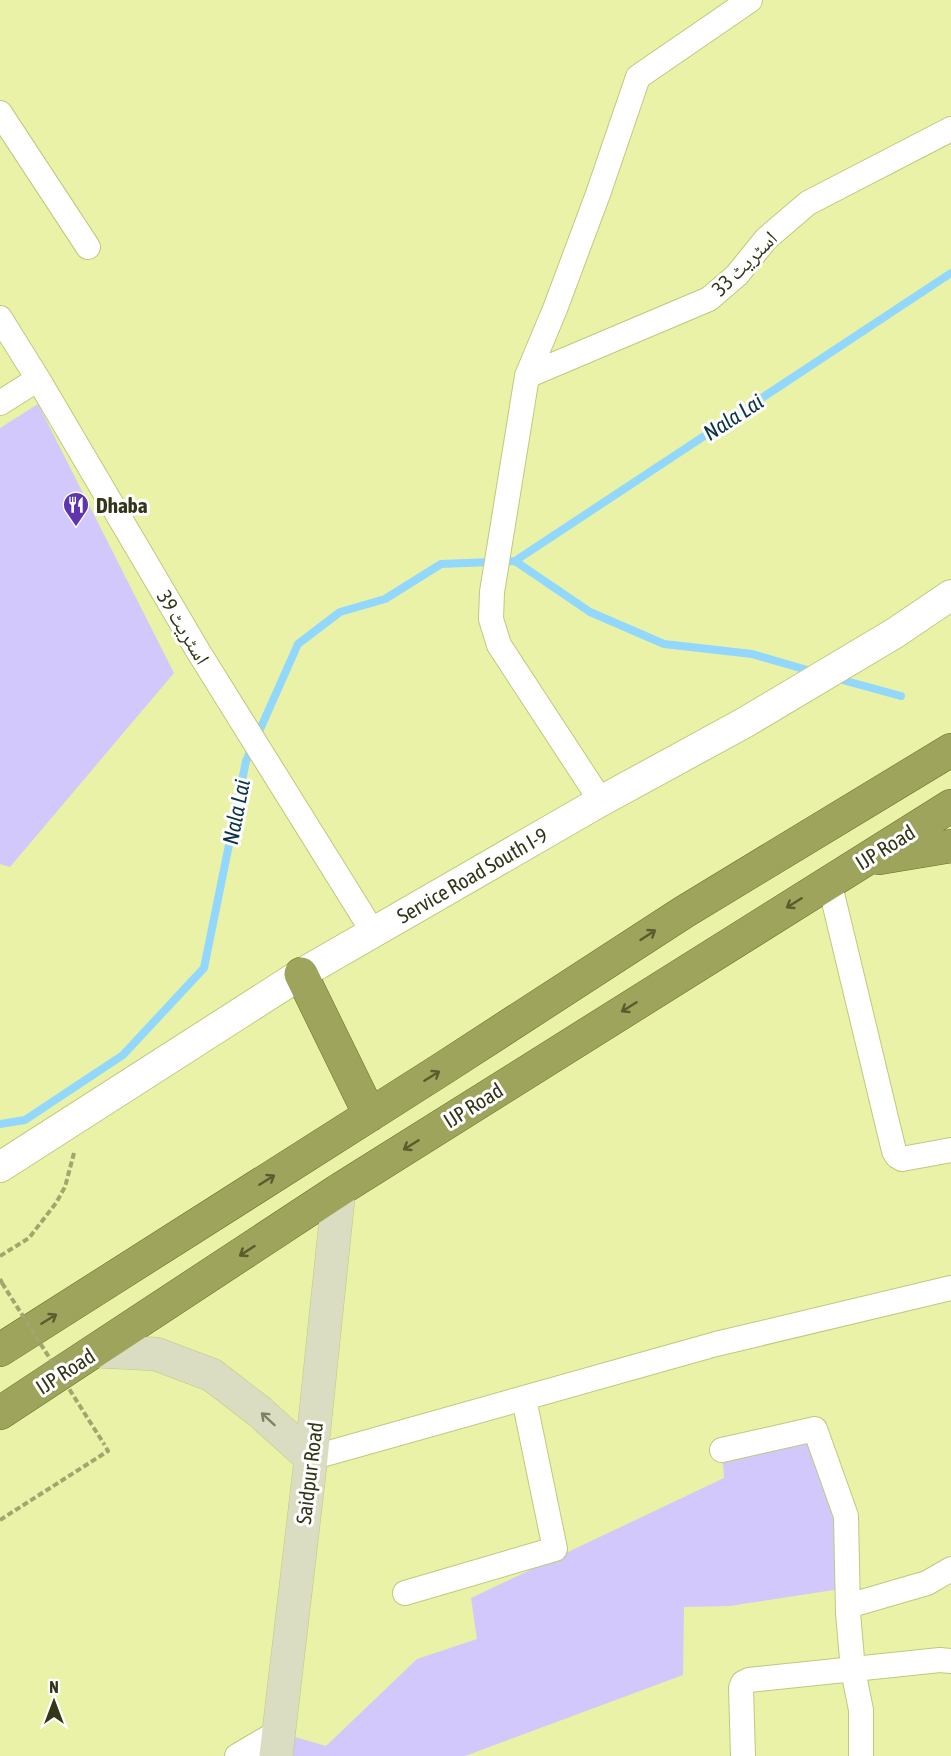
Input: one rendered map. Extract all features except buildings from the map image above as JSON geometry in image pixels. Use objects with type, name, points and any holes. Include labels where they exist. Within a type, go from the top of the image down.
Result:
[{"type":"highway","points":[[878,794],[951,729]]},
{"type":"highway","points":[[0,1350],[370,1115],[674,918],[951,750]]},
{"type":"highway","name":"IJP Road","points":[[0,1413],[339,1190],[951,806]]},
{"type":"highway","points":[[864,861],[951,846]]},
{"type":"highway","points":[[302,974],[370,1115]]},
{"type":"main road","name":"Saidpur Road","points":[[277,1744],[311,1458],[339,1190]]},
{"type":"main road","points":[[95,1351],[156,1354],[212,1374],[260,1412],[311,1458]]},
{"type":"street","points":[[601,801],[499,645],[491,619],[492,592],[527,376],[598,194],[638,77],[750,0]]},
{"type":"street","points":[[0,113],[88,247]]},
{"type":"street","name":"اسٹریٹ 33","points":[[527,376],[709,299],[737,275],[766,238],[808,203],[951,129]]},
{"type":"street","name":"اسٹریٹ 39","points":[[0,318],[198,651],[373,932]]},
{"type":"street","points":[[0,403],[38,379]]},
{"type":"street","name":"Service Road South I-9","points":[[0,1167],[302,974],[601,801],[744,723],[895,633],[951,595]]},
{"type":"street","points":[[829,881],[894,1151],[902,1159],[951,1150]]},
{"type":"street","points":[[311,1458],[716,1344],[951,1288]]},
{"type":"street","points":[[405,1593],[555,1549],[524,1399]]},
{"type":"street","points":[[722,1450],[815,1429],[846,1516],[848,1606],[853,1670],[861,1710],[861,1756]]},
{"type":"street","points":[[848,1606],[927,1583],[951,1569]]},
{"type":"street","points":[[744,1756],[741,1688],[743,1683],[749,1680],[940,1660],[951,1661]]},
{"type":"street","points":[[237,1756],[277,1744]]},
{"type":"path","points":[[0,1256],[29,1238],[56,1203],[65,1187],[74,1154],[78,1117]]},
{"type":"path","points":[[0,1520],[108,1451],[1,1281]]},
{"type":"shaded area","points":[[38,404],[174,673],[10,867],[0,864],[0,428]]},
{"type":"shaded area","points":[[815,1429],[846,1522],[847,1588],[730,1606],[684,1607],[683,1675],[465,1756],[276,1756],[278,1732],[326,1746],[417,1659],[477,1639],[471,1598],[724,1478],[722,1450]]},
{"type":"waterway","name":"Nala Lai","points":[[0,1124],[25,1120],[123,1055],[204,968],[246,761],[298,644],[340,612],[385,599],[441,564],[515,561],[951,273]]},
{"type":"waterway","name":"Nala Lai","points":[[515,561],[590,612],[664,644],[752,654],[814,672]]},
{"type":"waterway","name":"Nala Lai","points":[[835,678],[901,696]]},
{"type":"place","name":"Dhaba","points":[[76,528]]}]
